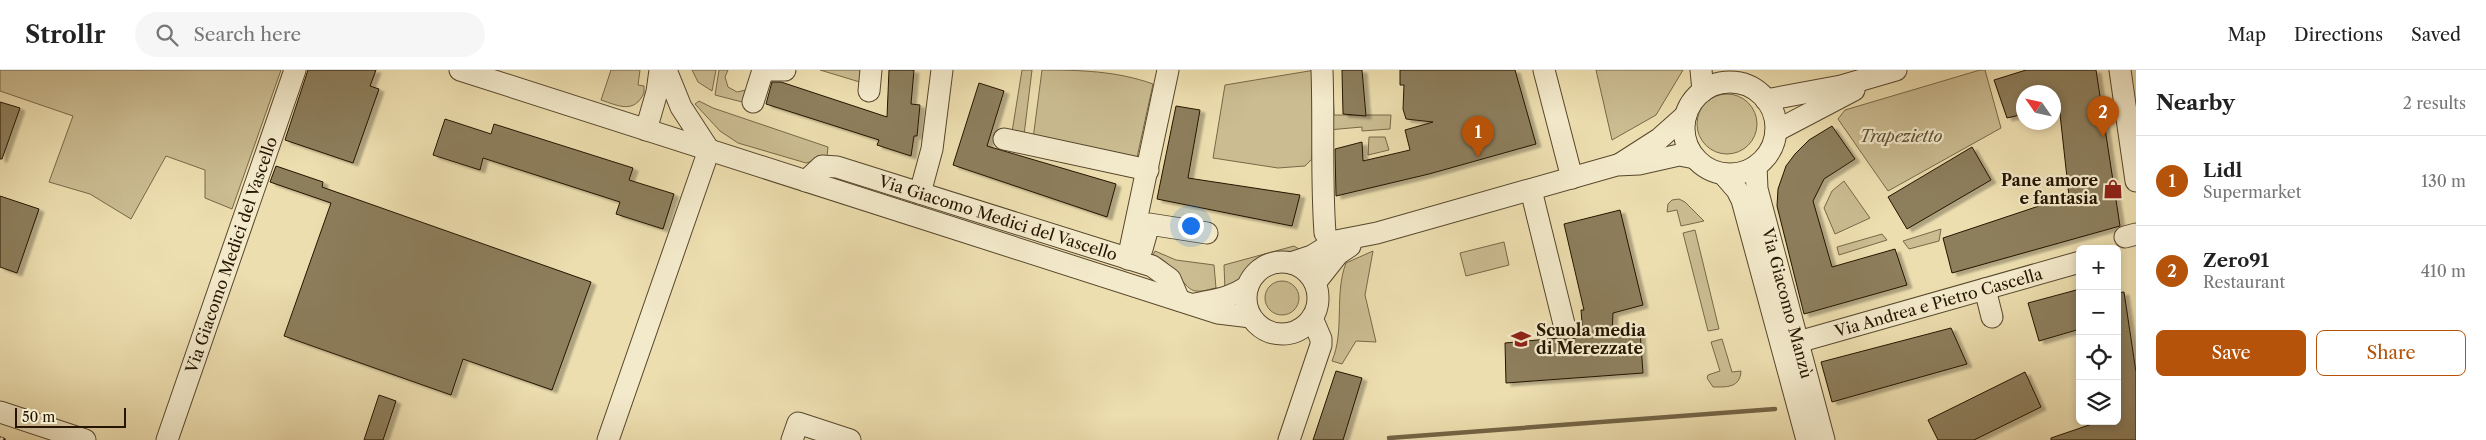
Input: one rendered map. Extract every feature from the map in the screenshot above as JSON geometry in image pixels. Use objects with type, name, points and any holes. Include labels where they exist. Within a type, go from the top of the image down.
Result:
[{"type":"street","name":"Via Giacomo Medici del Vascello","points":[[167,440],[295,70]]},
{"type":"street","name":"Via Giacomo Medici del Vascello","points":[[460,70],[1218,313],[1251,317]]},
{"type":"street","points":[[646,130],[657,92],[660,70]]},
{"type":"street","points":[[608,440],[709,150],[681,107],[666,70]]},
{"type":"street","points":[[753,102],[763,70]]},
{"type":"street","points":[[771,70],[785,70]]},
{"type":"street","points":[[869,91],[871,70]]},
{"type":"street","points":[[920,193],[932,149],[942,70]]},
{"type":"street","points":[[1133,260],[1148,170],[1168,70]]},
{"type":"street","points":[[1322,70],[1324,138],[1322,192],[1325,233]]},
{"type":"street","points":[[1544,70],[1572,178]]},
{"type":"street","points":[[1701,70],[1702,91]]},
{"type":"street","points":[[2120,70],[2130,92],[2136,181]]},
{"type":"street","points":[[1766,100],[1841,86],[1892,71]]},
{"type":"street","points":[[1776,130],[1892,71]]},
{"type":"street","points":[[1617,166],[1658,139],[1686,115],[1695,98],[1702,91],[1721,83],[1727,76],[1754,89],[1766,100],[1774,114],[1776,130],[1770,151],[1756,166],[1735,174],[1723,174],[1708,168],[1696,158],[1686,142],[1686,115]]},
{"type":"street","points":[[1004,139],[1148,170]]},
{"type":"street","points":[[1290,263],[1312,256],[1336,241],[1377,233],[1617,166],[1639,164],[1679,155],[1696,158]]},
{"type":"street","name":"Via Giacomo Medici del Vascello","points":[[806,181],[822,166],[832,166],[1152,266],[1170,279],[1186,302]]},
{"type":"street","name":"Via Giacomo Manzù","points":[[1756,166],[1757,189],[1824,440]]},
{"type":"street","name":"Via Giacomo Manzù","points":[[1723,174],[1737,190],[1742,200],[1807,440]]},
{"type":"street","points":[[1531,190],[1565,328]]},
{"type":"street","points":[[1133,260],[1149,224],[1207,233]]},
{"type":"street","points":[[1315,283],[1338,254],[1377,233]]},
{"type":"street","points":[[1286,334],[1301,328],[1312,318],[1318,301],[1315,283],[1305,270],[1290,263],[1280,262],[1266,265],[1259,270],[1248,286],[1246,303],[1251,317],[1268,331],[1286,334],[1300,341],[1310,352],[1312,370]]},
{"type":"street","name":"Via Andrea e Pietro Cascella","points":[[1798,342],[2076,263]]},
{"type":"street","name":"Via Giacomo Medici del Vascello","points":[[1186,302],[1226,297],[1240,292],[1248,286]]},
{"type":"street","points":[[1985,289],[1992,317]]},
{"type":"street","points":[[1289,440],[1321,345],[1312,318]]},
{"type":"street","points":[[0,412],[86,440]]},
{"type":"street","points":[[792,440],[798,423],[850,440]]},
{"type":"green space","points":[[0,70],[281,70],[232,209],[205,198],[205,170],[166,156],[131,219],[90,194],[49,182],[73,116],[0,91]]},
{"type":"green space","points":[[611,70],[640,70],[638,85],[644,86],[644,93],[636,104],[626,107],[601,100]]},
{"type":"green space","points":[[692,70],[716,70],[712,91],[698,82]]},
{"type":"green space","points":[[719,70],[728,70],[725,77],[728,87],[737,92],[746,90],[746,103],[715,95]]},
{"type":"green space","points":[[820,70],[863,70],[863,83]]},
{"type":"green space","points":[[1022,70],[1032,70],[1024,135],[1012,132]]},
{"type":"green space","points":[[1042,70],[1112,74],[1153,84],[1136,162],[1033,139]]},
{"type":"green space","points":[[1315,70],[1312,159],[1305,166],[1278,168],[1213,158],[1225,85]]},
{"type":"green space","points":[[1596,70],[1683,70],[1656,115],[1612,140]]},
{"type":"green space","name":"Trapezietto","points":[[1985,70],[2001,128],[1888,191],[1838,119],[1845,110]]},
{"type":"green space","points":[[1327,84],[1333,84],[1334,115],[1391,115],[1390,129],[1362,131],[1362,127],[1328,130]]},
{"type":"green space","points":[[1727,94],[1743,99],[1748,103],[1752,108],[1757,124],[1752,140],[1748,145],[1743,149],[1727,154],[1711,149],[1706,145],[1702,140],[1697,124],[1702,108],[1706,103],[1711,99]]},
{"type":"green space","points":[[699,101],[713,108],[828,147],[827,157],[806,163],[738,143],[720,131],[695,104]]},
{"type":"green space","points":[[1369,137],[1385,137],[1389,150],[1368,155]]},
{"type":"green space","points":[[1844,181],[1870,218],[1835,234],[1824,208],[1832,191]]},
{"type":"green space","points":[[1679,199],[1685,202],[1704,221],[1681,226],[1677,210],[1667,212],[1668,204],[1672,200]]},
{"type":"green space","points":[[1941,229],[1939,241],[1909,249],[1903,241]]},
{"type":"green space","points":[[1695,230],[1719,329],[1708,331],[1683,233]]},
{"type":"green space","points":[[1882,234],[1887,240],[1839,255],[1837,247]]},
{"type":"green space","points":[[1504,242],[1509,265],[1466,276],[1460,253]]},
{"type":"green space","points":[[1294,246],[1302,251],[1275,255],[1260,261],[1225,290],[1224,265]]},
{"type":"green space","points":[[1155,251],[1176,260],[1214,265],[1216,288],[1201,291],[1192,290],[1173,269],[1153,255]]},
{"type":"green space","points":[[1373,251],[1365,295],[1376,342],[1356,341],[1342,364],[1332,361],[1338,337],[1342,275],[1346,263]]},
{"type":"green space","points":[[1282,281],[1294,286],[1299,298],[1294,310],[1282,315],[1270,310],[1265,298],[1270,286]]},
{"type":"green space","points":[[1722,339],[1732,372],[1741,371],[1740,377],[1735,384],[1713,387],[1707,378],[1708,375],[1720,371],[1711,342]]},
{"type":"building","points":[[308,70],[376,70],[370,86],[379,89],[353,163],[285,140]]},
{"type":"building","points":[[889,70],[914,70],[911,104],[920,105],[917,136],[914,136],[911,156],[877,145],[879,140],[766,104],[772,82],[781,82],[887,117]]},
{"type":"building","points":[[1342,70],[1362,70],[1366,116],[1343,114]]},
{"type":"building","points":[[1400,70],[1515,70],[1536,144],[1429,174],[1336,196],[1335,149],[1362,142],[1363,161],[1410,150],[1405,130],[1433,122],[1406,119],[1403,109],[1404,85],[1400,85]]},
{"type":"building","points":[[2026,70],[2096,70],[2120,226],[1952,273],[1943,238],[2069,196],[2061,123],[2061,85],[2016,85],[2016,116],[2007,118],[1994,80]]},
{"type":"building","points":[[979,83],[1004,91],[987,146],[1116,184],[1107,217],[953,165]]},
{"type":"building","points":[[0,102],[20,108],[2,159],[0,159]]},
{"type":"building","points":[[1176,106],[1200,110],[1188,178],[1300,195],[1292,226],[1157,199]]},
{"type":"building","points":[[445,119],[491,134],[494,124],[633,168],[629,180],[674,194],[663,229],[616,214],[620,202],[483,158],[480,170],[433,155]]},
{"type":"building","points":[[1832,126],[1855,159],[1824,179],[1813,201],[1832,267],[1895,249],[1907,285],[1804,314],[1777,206],[1778,189],[1786,166],[1795,154],[1809,140]]},
{"type":"building","points":[[1972,147],[1991,180],[1907,229],[1888,197]]},
{"type":"building","points":[[276,166],[323,182],[322,187],[591,282],[552,390],[463,359],[451,395],[284,336],[331,203],[270,182]]},
{"type":"building","points":[[0,196],[39,209],[17,273],[0,267]]},
{"type":"building","points":[[1620,210],[1643,305],[1613,313],[1612,334],[1640,331],[1643,373],[1506,383],[1505,343],[1559,338],[1568,340],[1583,336],[1581,310],[1584,310],[1564,224]]},
{"type":"building","points":[[2076,290],[2076,330],[2039,341],[2028,303]]},
{"type":"building","points":[[2121,292],[2124,292],[2136,372],[2136,440],[2051,440],[2051,438],[2089,425],[2121,425]]},
{"type":"building","points":[[1951,328],[1967,364],[1832,402],[1821,362]]},
{"type":"building","points":[[1336,371],[1362,378],[1343,440],[1313,440]]},
{"type":"building","points":[[2025,372],[2041,407],[1974,440],[1938,440],[1928,420]]},
{"type":"building","points":[[379,395],[396,401],[383,440],[364,440]]},
{"type":"waterway","points":[[1389,438],[1775,409]]},
{"type":"place","name":"Zero91","points":[[2103,137]]},
{"type":"place","name":"Lidl","points":[[1478,157]]},
{"type":"place","name":"Pane amore e fantasia","points":[[2113,189]]},
{"type":"place","name":"Scuola media di Merezzate","points":[[1521,339]]}]
